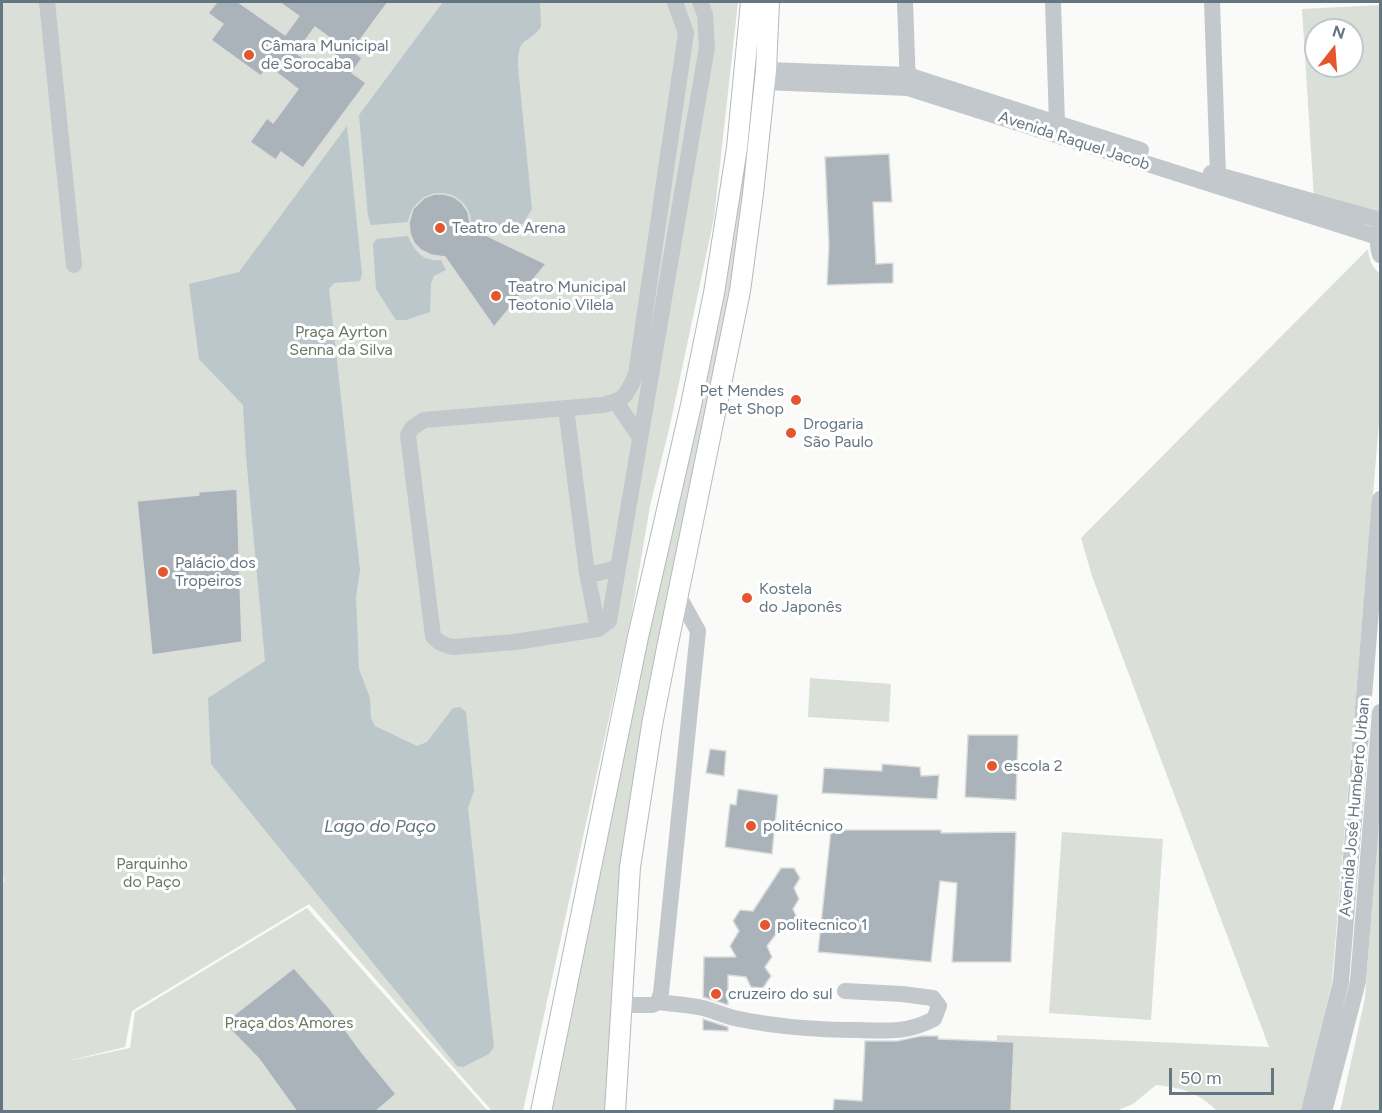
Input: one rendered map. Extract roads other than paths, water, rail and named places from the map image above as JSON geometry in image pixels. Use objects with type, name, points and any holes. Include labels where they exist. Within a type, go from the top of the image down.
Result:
[{"type":"main road","points":[[541,1112],[638,636],[714,293],[737,148],[751,2]]},
{"type":"main road","points":[[615,1112],[630,867],[652,725],[740,291],[753,194],[770,2]]},
{"type":"street","points":[[47,2],[74,264]]},
{"type":"street","points":[[675,2],[686,33],[636,374],[622,398],[566,408],[424,420],[412,428],[408,435],[433,636],[437,641],[453,647],[515,642],[598,629],[609,621],[616,568],[706,47],[705,15],[700,2]]},
{"type":"street","points":[[905,2],[908,81]]},
{"type":"street","points":[[1053,2],[1058,123]]},
{"type":"street","points":[[1212,2],[1218,175]]},
{"type":"street","name":"Avenida Raquel Jacob","points":[[765,76],[908,81],[1058,123],[1218,175],[1380,220]]},
{"type":"street","name":"Avenida Raquel Jacob","points":[[908,81],[1379,233],[1380,255]]},
{"type":"street","points":[[622,398],[639,436]]},
{"type":"street","points":[[566,408],[586,573],[598,629]]},
{"type":"street","name":"Avenida José Humberto Urban","points":[[1309,1112],[1341,981],[1380,499]]},
{"type":"street","points":[[586,573],[598,573],[616,568]]},
{"type":"street","points":[[658,1002],[661,993],[698,632],[678,595]]},
{"type":"street","name":"Avenida José Humberto Urban","points":[[1323,1112],[1358,981],[1380,711]]},
{"type":"street","points":[[622,1005],[653,1005],[658,1002],[704,1008],[737,1019],[780,1025],[831,1030],[883,1031],[902,1031],[921,1026],[934,1019],[939,1006],[933,998],[845,991]]},
{"type":"water","points":[[443,2],[540,2],[541,27],[524,42],[518,57],[532,209],[523,224],[503,225],[481,231],[472,228],[469,212],[461,201],[453,195],[443,193],[425,197],[417,203],[408,222],[371,225],[368,216],[359,115]]},
{"type":"water","name":"Lago do Paço","points":[[347,126],[362,274],[360,281],[334,283],[329,289],[360,570],[356,597],[359,669],[370,698],[371,718],[375,726],[417,746],[427,742],[453,708],[460,707],[466,712],[474,791],[468,808],[494,1047],[489,1054],[463,1067],[457,1066],[211,764],[208,698],[265,661],[243,405],[199,359],[189,284],[239,272]]},
{"type":"water","points":[[408,236],[420,255],[424,258],[441,260],[446,270],[434,276],[431,283],[430,312],[406,320],[396,320],[376,289],[373,244],[377,239]]},
{"type":"place","name":"Câmara Municipal de Sorocaba","points":[[249,55]]},
{"type":"place","name":"Teatro de Arena","points":[[440,228]]},
{"type":"place","name":"Teatro Municipal Teotonio Vilela","points":[[496,296]]},
{"type":"place","name":"Pet Mendes Pet Shop","points":[[796,400]]},
{"type":"place","name":"Drogaria São Paulo","points":[[791,433]]},
{"type":"place","name":"Palácio dos Tropeiros","points":[[163,572]]},
{"type":"place","name":"Kostela do Japonês","points":[[747,598]]},
{"type":"place","name":"escola 2","points":[[992,766]]},
{"type":"place","name":"politécnico","points":[[751,826]]},
{"type":"place","name":"politecnico 1","points":[[765,925]]},
{"type":"place","name":"cruzeiro do sul","points":[[716,994]]},
{"type":"park label","name":"Praça Ayrton Senna da Silva","points":[[341,341]]},
{"type":"park label","name":"Parquinho do Paço","points":[[152,873]]},
{"type":"park label","name":"Praça dos Amores","points":[[289,1023]]}]
